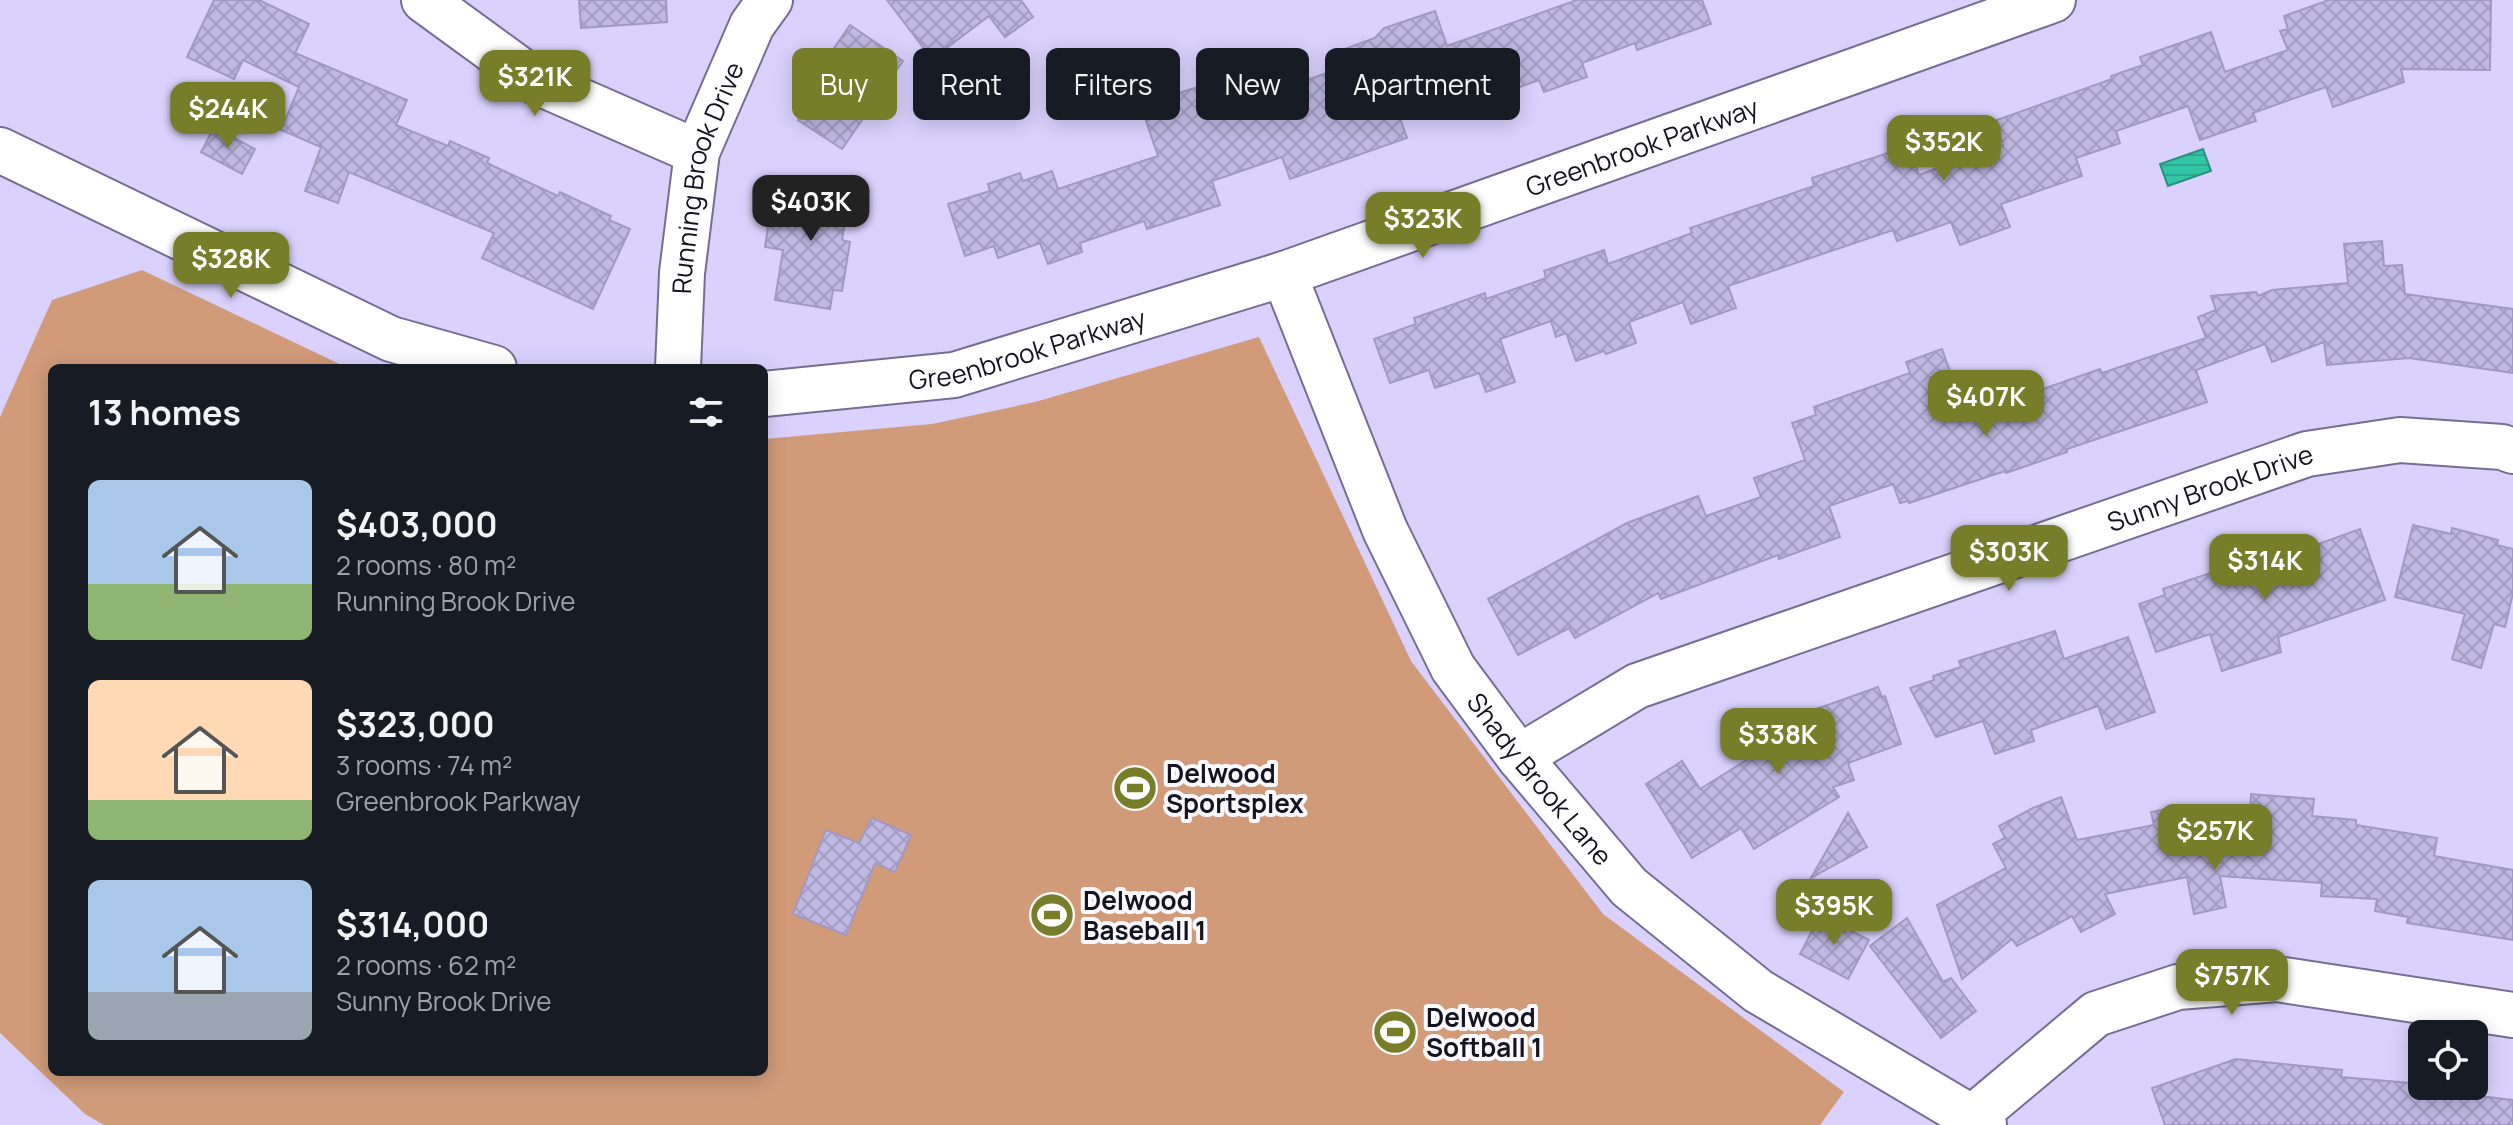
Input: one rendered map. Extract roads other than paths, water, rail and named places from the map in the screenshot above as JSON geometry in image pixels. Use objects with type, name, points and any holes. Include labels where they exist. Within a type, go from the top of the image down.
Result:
[{"type":"street","points":[[424,0],[535,81],[697,152]]},
{"type":"street","name":"Running Brook Drive","points":[[678,364],[682,273],[697,152],[752,25],[770,0]]},
{"type":"street","name":"Greenbrook Parkway","points":[[768,394],[954,375],[1284,274],[2053,0]]},
{"type":"street","points":[[0,150],[391,339],[480,364]]},
{"type":"street","name":"Shady Brook Lane","points":[[1284,274],[1385,530],[1453,668],[1519,757],[1629,887],[1758,991],[1978,1121]]},
{"type":"street","name":"Sunny Brook Drive","points":[[1519,757],[1637,686],[2307,454],[2400,440],[2502,447],[2513,451]]},
{"type":"street","points":[[1978,1121],[2096,1014],[2178,987],[2277,979],[2513,1015]]},
{"type":"place","name":"Delwood Sportsplex","points":[[1135,788]]},
{"type":"place","name":"Delwood Baseball 1","points":[[1052,915]]},
{"type":"place","name":"Delwood Softball 1","points":[[1395,1032]]}]
